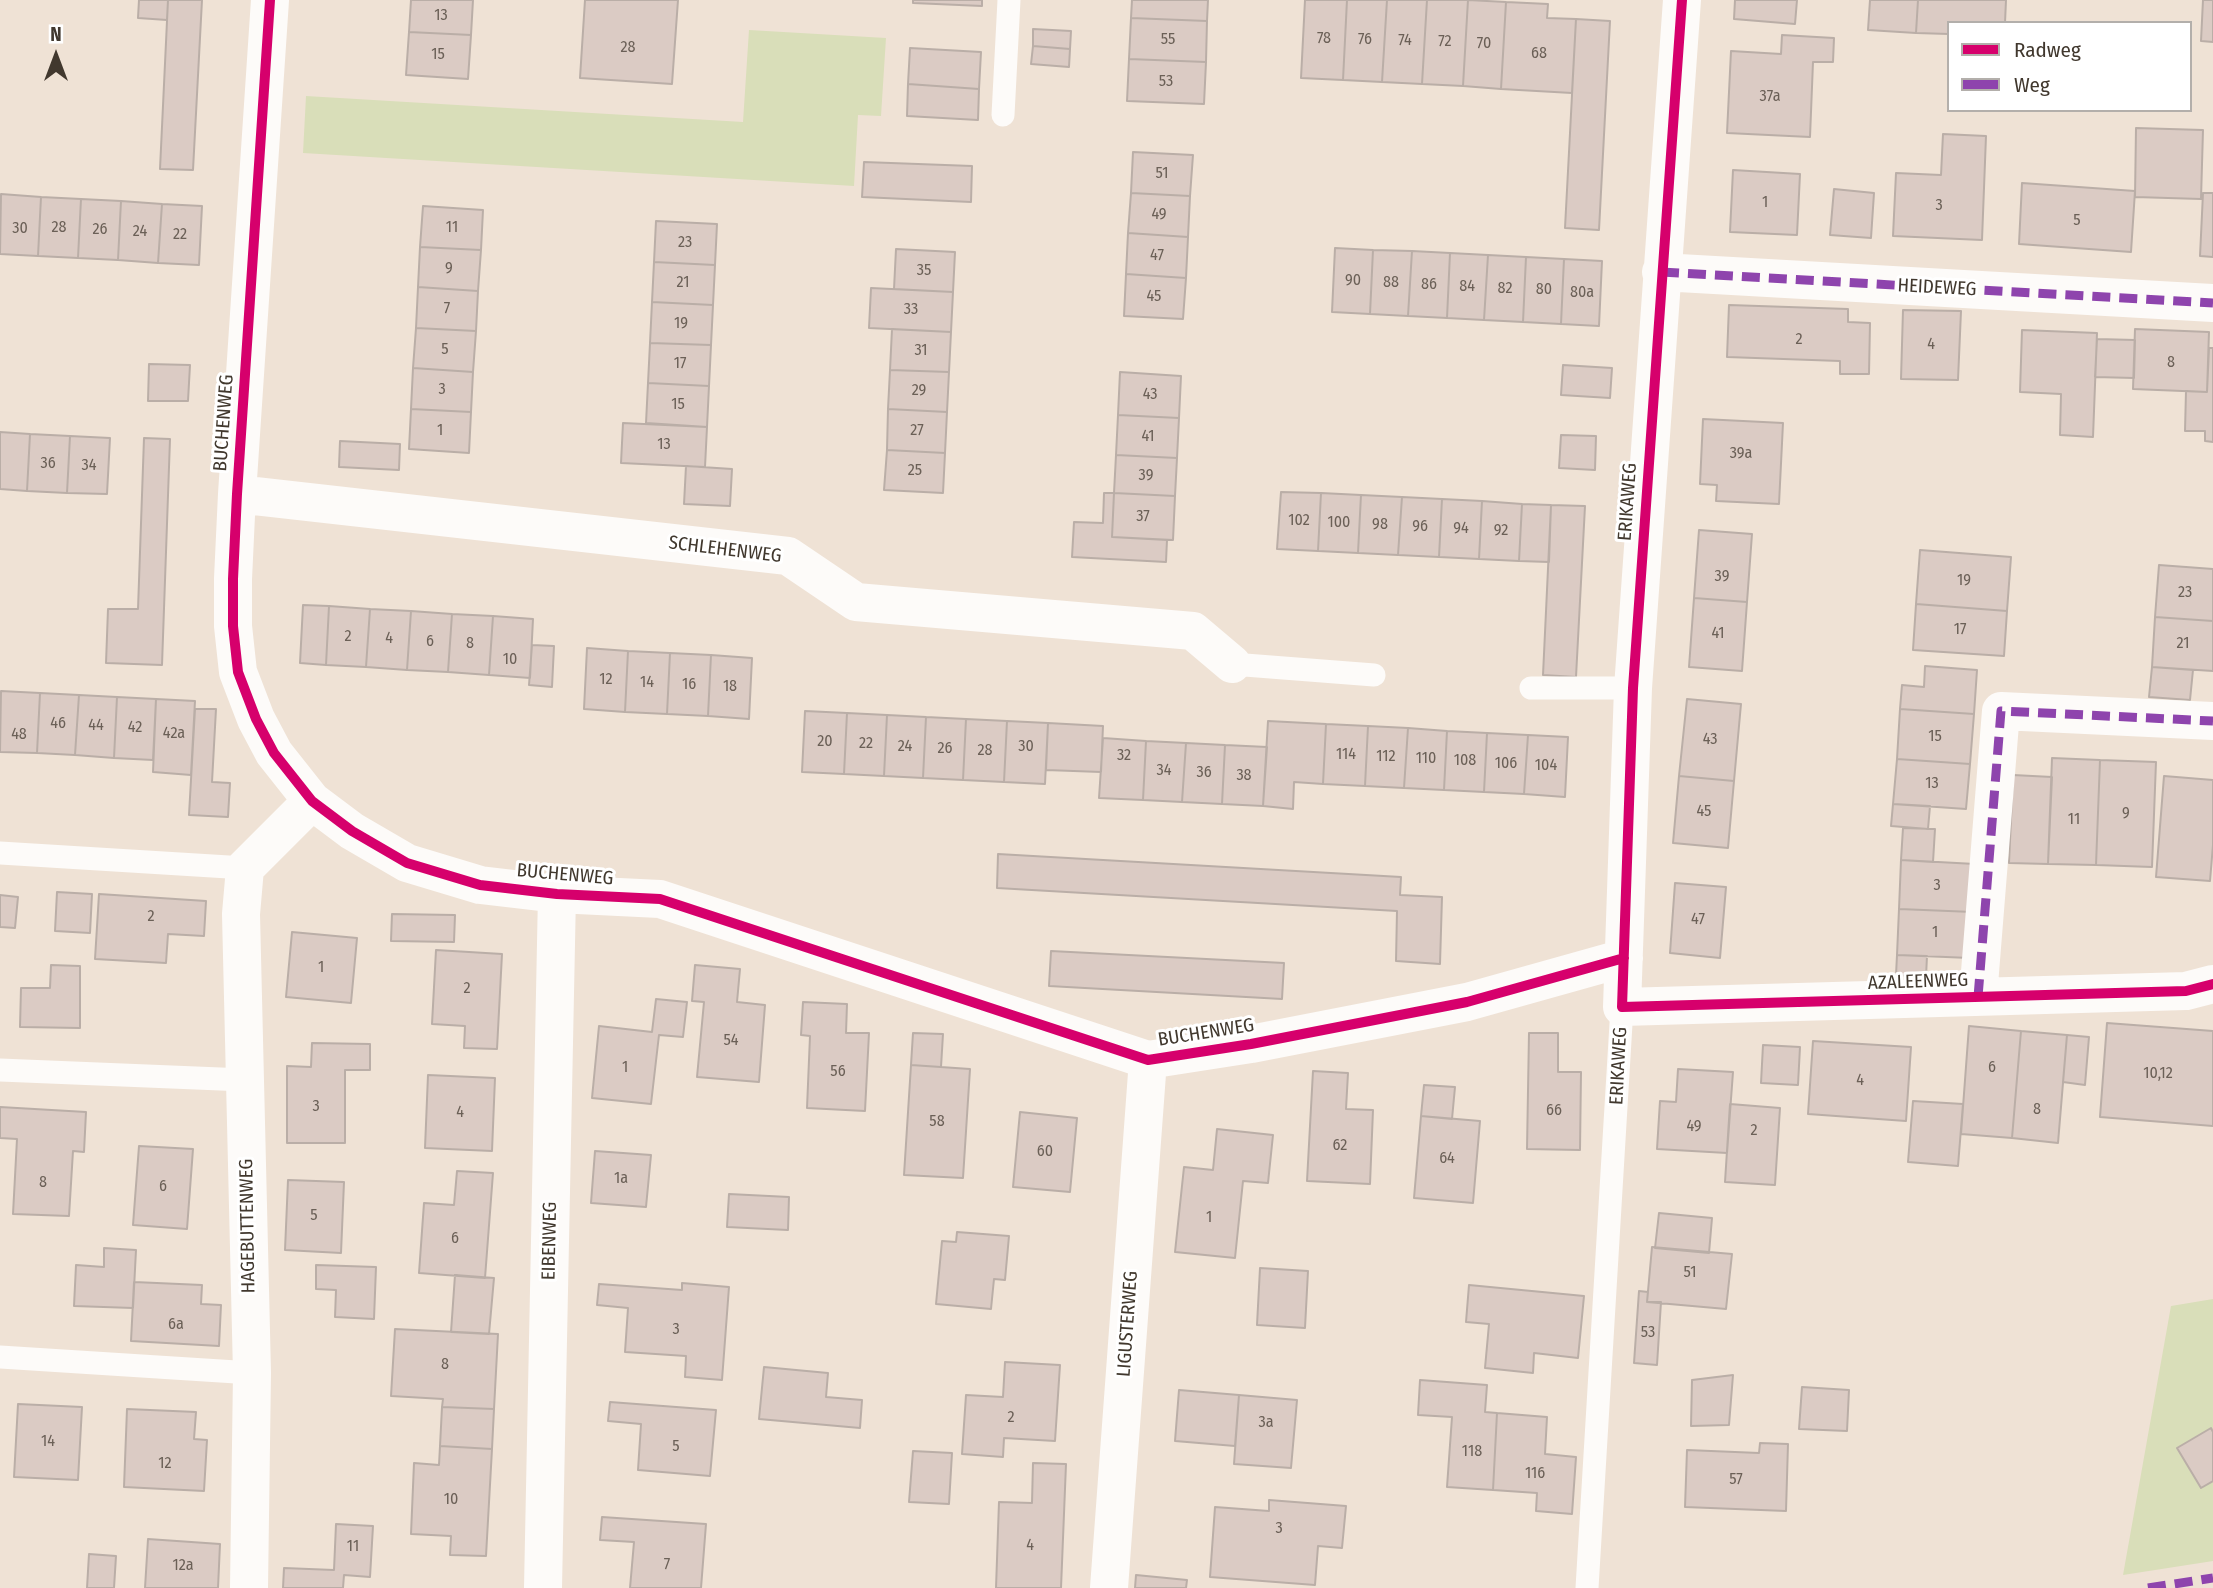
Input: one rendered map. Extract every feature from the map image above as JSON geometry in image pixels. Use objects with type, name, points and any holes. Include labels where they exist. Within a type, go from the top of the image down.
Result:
[{"type":"street","name":"BUCHENWEG","points":[[270,0],[237,494],[233,626],[238,672],[256,719],[274,752],[312,801],[352,831],[407,863],[480,884],[557,894],[660,899],[1148,1060],[1251,1044],[1467,1002],[1624,958]]},
{"type":"street","name":"ERIKAWEG","points":[[1622,1007],[1633,688],[1682,0]]},
{"type":"street","name":"HEIDEWEG","points":[[1661,272],[2213,303]]},
{"type":"street","name":"SCHLEHENWEG","points":[[237,494],[789,556],[856,602],[1193,631],[1231,664]]},
{"type":"street","name":"AZALEENWEG","points":[[1978,997],[2001,711],[2213,721]]},
{"type":"street","points":[[245,868],[312,801]]},
{"type":"street","name":"HAGEBUTTENWEG","points":[[245,868],[241,914],[252,1373],[249,1588]]},
{"type":"street","name":"EIBENWEG","points":[[543,1588],[557,894]]},
{"type":"street","name":"AZALEENWEG","points":[[1622,1007],[2186,991],[2213,984]]},
{"type":"street","name":"LIGUSTERWEG","points":[[1109,1588],[1148,1060]]},
{"type":"lane","points":[[1003,115],[1009,0]]},
{"type":"lane","points":[[1231,664],[1374,675]]},
{"type":"lane","points":[[1531,688],[1633,688]]},
{"type":"lane","points":[[0,853],[245,868]]},
{"type":"lane","name":"ERIKAWEG","points":[[1587,1588],[1622,1007]]},
{"type":"lane","points":[[0,1070],[245,1080]]},
{"type":"lane","points":[[0,1357],[252,1373]]},
{"type":"green space","points":[[749,30],[886,38],[881,116],[858,115],[854,186],[303,153],[306,96],[743,122]]},
{"type":"green space","points":[[2213,1299],[2213,1561],[2123,1575],[2171,1306]]},
{"type":"building","points":[[139,0],[168,0],[167,20],[138,18]]},
{"type":"building","points":[[168,0],[202,0],[193,170],[160,169]]},
{"type":"building","points":[[411,0],[473,0],[471,35],[409,32]]},
{"type":"building","points":[[585,0],[678,0],[672,84],[580,78]]},
{"type":"building","points":[[913,0],[982,0],[982,6],[913,3]]},
{"type":"building","points":[[1132,0],[1208,0],[1207,21],[1131,18]]},
{"type":"building","points":[[1305,0],[1347,0],[1343,80],[1301,78]]},
{"type":"building","points":[[1347,0],[1387,0],[1382,82],[1343,80]]},
{"type":"building","points":[[1387,0],[1427,0],[1422,84],[1382,82]]},
{"type":"building","points":[[1427,0],[1468,0],[1463,86],[1422,84]]},
{"type":"building","points":[[1468,0],[1506,2],[1501,89],[1463,86]]},
{"type":"building","points":[[1735,0],[1797,0],[1795,24],[1734,19]]},
{"type":"building","points":[[1870,0],[1918,0],[1916,33],[1868,30]]},
{"type":"building","points":[[1918,0],[2006,0],[2005,21],[1947,21],[1947,34],[1916,33]]},
{"type":"building","points":[[2203,0],[2213,0],[2213,42],[2201,41]]},
{"type":"building","points":[[1506,2],[1548,4],[1547,18],[1576,19],[1572,93],[1501,89]]},
{"type":"building","points":[[1131,18],[1207,21],[1206,62],[1129,59]]},
{"type":"building","points":[[1576,19],[1610,21],[1599,230],[1565,228]]},
{"type":"building","points":[[1033,29],[1071,31],[1070,49],[1033,46]]},
{"type":"building","points":[[409,32],[471,35],[468,79],[406,75]]},
{"type":"building","points":[[1782,35],[1834,38],[1833,62],[1813,62],[1810,137],[1727,133],[1731,51],[1781,54]]},
{"type":"building","points":[[1033,46],[1070,49],[1069,67],[1031,64]]},
{"type":"building","points":[[910,48],[981,52],[979,89],[908,84]]},
{"type":"building","points":[[1129,59],[1206,62],[1204,104],[1127,101]]},
{"type":"building","points":[[908,84],[979,89],[978,120],[907,116]]},
{"type":"building","points":[[2136,128],[2203,130],[2201,199],[2135,197]]},
{"type":"building","points":[[1943,134],[1986,136],[1982,240],[1893,236],[1896,173],[1941,175]]},
{"type":"building","points":[[1133,152],[1193,155],[1190,196],[1131,193]]},
{"type":"building","points":[[864,162],[972,166],[971,202],[862,197]]},
{"type":"building","points":[[1733,170],[1800,174],[1797,235],[1730,232]]},
{"type":"building","points":[[2022,183],[2135,191],[2131,252],[2019,244]]},
{"type":"building","points":[[1834,189],[1874,193],[1871,238],[1830,235]]},
{"type":"building","points":[[1131,193],[1190,196],[1188,237],[1128,233]]},
{"type":"building","points":[[2203,193],[2213,193],[2213,257],[2200,256]]},
{"type":"building","points":[[1,194],[41,197],[38,256],[0,254]]},
{"type":"building","points":[[41,197],[81,199],[78,258],[38,256]]},
{"type":"building","points":[[81,199],[121,201],[118,260],[78,258]]},
{"type":"building","points":[[121,201],[162,204],[158,263],[118,260]]},
{"type":"building","points":[[162,204],[202,206],[199,265],[158,263]]},
{"type":"building","points":[[423,206],[483,210],[481,250],[420,247]]},
{"type":"building","points":[[656,221],[717,224],[715,265],[654,262]]},
{"type":"building","points":[[1128,233],[1188,237],[1186,278],[1126,274]]},
{"type":"building","points":[[420,247],[481,250],[478,291],[418,287]]},
{"type":"building","points":[[1335,248],[1373,250],[1370,314],[1332,312]]},
{"type":"building","points":[[896,249],[955,252],[953,292],[894,289]]},
{"type":"building","points":[[1373,250],[1412,251],[1408,316],[1370,314]]},
{"type":"building","points":[[1412,251],[1450,253],[1447,318],[1408,316]]},
{"type":"building","points":[[1450,253],[1488,255],[1484,320],[1447,318]]},
{"type":"building","points":[[1488,255],[1526,257],[1523,322],[1484,320]]},
{"type":"building","points":[[1526,257],[1564,259],[1561,324],[1523,322]]},
{"type":"building","points":[[1564,259],[1602,261],[1599,326],[1561,324]]},
{"type":"building","points":[[654,262],[715,265],[713,305],[652,302]]},
{"type":"building","points":[[1126,274],[1186,278],[1183,319],[1124,316]]},
{"type":"building","points":[[418,287],[478,291],[476,331],[416,328]]},
{"type":"building","points":[[871,288],[953,292],[951,332],[869,328]]},
{"type":"building","points":[[652,302],[713,305],[711,345],[650,343]]},
{"type":"building","points":[[1729,305],[1848,309],[1848,322],[1870,323],[1869,374],[1840,374],[1840,361],[1727,357]]},
{"type":"building","points":[[1903,310],[1961,311],[1958,380],[1901,379]]},
{"type":"building","points":[[416,328],[476,331],[473,372],[413,368]]},
{"type":"building","points":[[892,329],[951,332],[949,372],[890,370]]},
{"type":"building","points":[[2135,329],[2209,332],[2207,392],[2133,389]]},
{"type":"building","points":[[2022,330],[2097,333],[2093,437],[2060,435],[2061,394],[2020,392]]},
{"type":"building","points":[[2097,339],[2135,340],[2134,378],[2095,377]]},
{"type":"building","points":[[650,343],[711,345],[709,386],[648,383]]},
{"type":"building","points":[[2209,348],[2213,348],[2213,442],[2205,441],[2205,431],[2185,431],[2186,391],[2207,392]]},
{"type":"building","points":[[149,364],[190,365],[188,401],[148,401]]},
{"type":"building","points":[[1563,365],[1612,368],[1610,398],[1561,395]]},
{"type":"building","points":[[413,368],[473,372],[471,412],[411,409]]},
{"type":"building","points":[[890,370],[949,372],[947,412],[888,409]]},
{"type":"building","points":[[1120,372],[1181,376],[1179,418],[1118,415]]},
{"type":"building","points":[[648,383],[709,386],[707,427],[646,423]]},
{"type":"building","points":[[411,409],[471,412],[469,453],[409,449]]},
{"type":"building","points":[[888,409],[947,412],[945,453],[887,450]]},
{"type":"building","points":[[1118,415],[1179,418],[1177,458],[1116,455]]},
{"type":"building","points":[[1703,419],[1783,423],[1779,504],[1716,501],[1717,485],[1700,484]]},
{"type":"building","points":[[623,423],[707,427],[705,467],[621,463]]},
{"type":"building","points":[[0,432],[30,434],[27,491],[0,489]]},
{"type":"building","points":[[30,434],[70,436],[67,493],[27,491]]},
{"type":"building","points":[[1561,435],[1596,436],[1595,470],[1559,468]]},
{"type":"building","points":[[70,436],[110,438],[107,494],[67,493]]},
{"type":"building","points":[[144,438],[170,439],[162,665],[106,663],[108,609],[138,609]]},
{"type":"building","points":[[340,441],[400,444],[399,470],[339,467]]},
{"type":"building","points":[[887,450],[945,453],[943,493],[884,490]]},
{"type":"building","points":[[1116,455],[1177,458],[1175,496],[1114,493]]},
{"type":"building","points":[[686,466],[732,469],[730,506],[684,504]]},
{"type":"building","points":[[1281,492],[1321,493],[1318,551],[1277,549]]},
{"type":"building","points":[[1104,493],[1114,493],[1112,537],[1167,540],[1166,562],[1072,557],[1074,522],[1103,523]]},
{"type":"building","points":[[1114,493],[1175,496],[1173,540],[1112,537]]},
{"type":"building","points":[[1321,493],[1361,495],[1358,553],[1318,551]]},
{"type":"building","points":[[1361,495],[1402,497],[1398,555],[1358,553]]},
{"type":"building","points":[[1402,497],[1442,499],[1439,557],[1398,555]]},
{"type":"building","points":[[1442,499],[1482,501],[1479,559],[1439,557]]},
{"type":"building","points":[[1482,501],[1522,504],[1519,561],[1479,559]]},
{"type":"building","points":[[1522,504],[1551,505],[1549,562],[1519,561]]},
{"type":"building","points":[[1551,505],[1585,506],[1576,677],[1543,675]]},
{"type":"building","points":[[1699,530],[1752,534],[1747,602],[1694,598]]},
{"type":"building","points":[[1920,550],[2011,557],[2007,611],[1916,604]]},
{"type":"building","points":[[2159,565],[2213,569],[2213,621],[2155,617]]},
{"type":"building","points":[[1694,598],[1747,602],[1742,671],[1689,667]]},
{"type":"building","points":[[1916,604],[2007,611],[2004,656],[1913,650]]},
{"type":"building","points":[[303,605],[329,606],[326,665],[300,663]]},
{"type":"building","points":[[329,606],[370,609],[366,667],[326,665]]},
{"type":"building","points":[[370,609],[411,611],[407,670],[366,667]]},
{"type":"building","points":[[411,611],[452,614],[448,672],[407,670]]},
{"type":"building","points":[[452,614],[493,616],[489,675],[448,672]]},
{"type":"building","points":[[493,616],[533,619],[530,678],[489,675]]},
{"type":"building","points":[[2155,617],[2213,621],[2213,671],[2152,667]]},
{"type":"building","points":[[532,645],[554,646],[552,687],[529,685]]},
{"type":"building","points":[[587,648],[628,651],[625,712],[584,709]]},
{"type":"building","points":[[628,651],[670,653],[667,714],[625,712]]},
{"type":"building","points":[[670,653],[711,655],[708,716],[667,714]]},
{"type":"building","points":[[711,655],[752,658],[749,719],[708,716]]},
{"type":"building","points":[[1925,666],[1977,670],[1974,714],[1900,709],[1902,685],[1924,687]]},
{"type":"building","points":[[2152,667],[2193,670],[2190,700],[2149,697]]},
{"type":"building","points":[[1,691],[40,693],[37,753],[0,752]]},
{"type":"building","points":[[40,693],[79,695],[75,755],[37,753]]},
{"type":"building","points":[[79,695],[117,697],[114,758],[75,755]]},
{"type":"building","points":[[117,697],[156,699],[153,760],[114,758]]},
{"type":"building","points":[[156,699],[195,701],[191,775],[153,772]]},
{"type":"building","points":[[1687,699],[1741,704],[1734,781],[1679,776]]},
{"type":"building","points":[[195,709],[216,709],[212,782],[230,783],[228,817],[189,815]]},
{"type":"building","points":[[1900,709],[1974,714],[1970,764],[1897,759]]},
{"type":"building","points":[[805,711],[847,713],[844,774],[802,772]]},
{"type":"building","points":[[847,713],[887,715],[884,776],[844,774]]},
{"type":"building","points":[[887,715],[926,717],[923,778],[884,776]]},
{"type":"building","points":[[926,717],[966,719],[963,780],[923,778]]},
{"type":"building","points":[[966,719],[1007,721],[1004,782],[963,780]]},
{"type":"building","points":[[1007,721],[1048,723],[1045,784],[1004,782]]},
{"type":"building","points":[[1268,721],[1326,724],[1323,784],[1294,782],[1293,809],[1263,806]]},
{"type":"building","points":[[1048,723],[1103,726],[1101,772],[1046,770]]},
{"type":"building","points":[[1326,724],[1368,726],[1365,786],[1323,784]]},
{"type":"building","points":[[1368,726],[1408,728],[1404,788],[1365,786]]},
{"type":"building","points":[[1408,728],[1447,731],[1444,790],[1404,788]]},
{"type":"building","points":[[1447,731],[1487,733],[1484,792],[1444,790]]},
{"type":"building","points":[[1487,733],[1528,735],[1524,794],[1484,792]]},
{"type":"building","points":[[1528,735],[1568,737],[1565,797],[1524,794]]},
{"type":"building","points":[[1103,738],[1146,741],[1143,800],[1099,798]]},
{"type":"building","points":[[1146,741],[1186,743],[1182,802],[1143,800]]},
{"type":"building","points":[[1186,743],[1225,745],[1222,804],[1182,802]]},
{"type":"building","points":[[1225,745],[1267,747],[1263,806],[1222,804]]},
{"type":"building","points":[[2052,758],[2100,760],[2096,865],[2048,864]]},
{"type":"building","points":[[1897,759],[1970,764],[1966,809],[1893,804]]},
{"type":"building","points":[[2100,760],[2156,762],[2152,867],[2096,865]]},
{"type":"building","points":[[2013,775],[2052,777],[2048,864],[2009,863]]},
{"type":"building","points":[[1679,776],[1734,781],[1728,848],[1673,843]]},
{"type":"building","points":[[2164,776],[2213,780],[2210,881],[2156,877]]},
{"type":"building","points":[[1893,804],[1930,806],[1928,829],[1891,826]]},
{"type":"building","points":[[1903,828],[1935,829],[1933,862],[1901,860]]},
{"type":"building","points":[[998,854],[1401,877],[1400,895],[1442,897],[1440,964],[1396,961],[1397,911],[997,888]]},
{"type":"building","points":[[1901,860],[1975,864],[1973,912],[1899,909]]},
{"type":"building","points":[[1675,883],[1726,887],[1720,958],[1670,953]]},
{"type":"building","points":[[57,892],[92,894],[90,933],[55,931]]},
{"type":"building","points":[[99,894],[206,901],[204,936],[168,934],[166,963],[95,959]]},
{"type":"building","points":[[0,895],[18,897],[15,928],[0,927]]},
{"type":"building","points":[[1899,909],[1973,912],[1970,958],[1897,955]]},
{"type":"building","points":[[392,914],[455,915],[454,942],[391,941]]},
{"type":"building","points":[[292,932],[357,938],[351,1003],[286,997]]},
{"type":"building","points":[[436,950],[502,954],[497,1049],[464,1048],[465,1026],[432,1024]]},
{"type":"building","points":[[1051,951],[1284,963],[1282,999],[1049,986]]},
{"type":"building","points":[[1897,955],[1927,956],[1926,977],[1896,975]]},
{"type":"building","points":[[51,965],[80,966],[80,1028],[20,1027],[21,988],[50,988]]},
{"type":"building","points":[[695,965],[740,969],[737,1002],[765,1005],[759,1082],[697,1077],[704,1002],[692,1001]]},
{"type":"building","points":[[656,999],[687,1002],[683,1037],[659,1035],[651,1104],[592,1098],[599,1026],[652,1032]]},
{"type":"building","points":[[803,1002],[847,1004],[846,1033],[869,1033],[865,1111],[807,1108],[810,1036],[801,1035]]},
{"type":"building","points":[[2107,1023],[2213,1031],[2213,1126],[2100,1117]]},
{"type":"building","points":[[1969,1026],[2021,1031],[2012,1138],[1961,1134]]},
{"type":"building","points":[[2021,1031],[2067,1035],[2058,1143],[2012,1138]]},
{"type":"building","points":[[913,1033],[943,1034],[941,1067],[911,1065]]},
{"type":"building","points":[[1529,1033],[1558,1033],[1558,1072],[1581,1072],[1580,1150],[1527,1149]]},
{"type":"building","points":[[2067,1035],[2089,1037],[2085,1085],[2063,1082]]},
{"type":"building","points":[[1813,1041],[1911,1047],[1906,1121],[1808,1114]]},
{"type":"building","points":[[312,1043],[370,1044],[370,1070],[345,1070],[345,1143],[287,1143],[287,1066],[311,1067]]},
{"type":"building","points":[[1763,1045],[1800,1047],[1798,1085],[1761,1083]]},
{"type":"building","points":[[911,1065],[970,1069],[963,1178],[904,1175]]},
{"type":"building","points":[[1678,1069],[1733,1072],[1727,1153],[1657,1149],[1660,1101],[1676,1102]]},
{"type":"building","points":[[1313,1071],[1348,1073],[1346,1109],[1373,1110],[1370,1184],[1307,1181]]},
{"type":"building","points":[[428,1075],[495,1078],[492,1151],[425,1148]]},
{"type":"building","points":[[1424,1085],[1455,1087],[1452,1119],[1421,1116]]},
{"type":"building","points":[[1913,1101],[1963,1104],[1958,1166],[1908,1162]]},
{"type":"building","points":[[1730,1104],[1780,1108],[1775,1185],[1725,1182]]},
{"type":"building","points":[[0,1107],[86,1112],[84,1152],[73,1151],[69,1216],[13,1214],[17,1139],[0,1138]]},
{"type":"building","points":[[1020,1112],[1077,1118],[1070,1192],[1013,1187]]},
{"type":"building","points":[[1421,1116],[1480,1121],[1473,1203],[1414,1198]]},
{"type":"building","points":[[1217,1129],[1273,1135],[1268,1183],[1243,1181],[1235,1258],[1175,1252],[1184,1167],[1213,1170]]},
{"type":"building","points":[[139,1146],[193,1149],[187,1229],[133,1225]]},
{"type":"building","points":[[595,1151],[651,1155],[646,1207],[591,1203]]},
{"type":"building","points":[[457,1171],[493,1173],[485,1278],[419,1273],[424,1203],[454,1205]]},
{"type":"building","points":[[288,1180],[344,1182],[341,1253],[285,1250]]},
{"type":"building","points":[[729,1194],[789,1197],[788,1230],[727,1227]]},
{"type":"building","points":[[1659,1213],[1712,1218],[1709,1253],[1655,1248]]},
{"type":"building","points":[[957,1232],[1009,1236],[1005,1280],[994,1279],[991,1309],[936,1304],[942,1241],[956,1242]]},
{"type":"building","points":[[1652,1247],[1732,1254],[1726,1309],[1647,1302]]},
{"type":"building","points":[[104,1248],[136,1250],[133,1308],[74,1306],[76,1265],[104,1267]]},
{"type":"building","points":[[316,1265],[376,1267],[374,1319],[335,1317],[336,1290],[316,1289]]},
{"type":"building","points":[[1260,1268],[1308,1271],[1305,1328],[1257,1325]]},
{"type":"building","points":[[455,1275],[494,1278],[489,1334],[451,1332]]},
{"type":"building","points":[[134,1282],[202,1285],[201,1304],[221,1305],[219,1346],[131,1341]]},
{"type":"building","points":[[682,1283],[729,1287],[722,1380],[685,1377],[686,1356],[625,1352],[628,1308],[597,1305],[599,1284],[682,1290]]},
{"type":"building","points":[[1469,1285],[1584,1296],[1578,1358],[1534,1353],[1533,1373],[1485,1368],[1489,1324],[1466,1322]]},
{"type":"building","points":[[1639,1291],[1648,1292],[1647,1302],[1661,1302],[1657,1365],[1634,1363]]},
{"type":"building","points":[[395,1329],[498,1334],[494,1409],[442,1407],[443,1399],[391,1396]]},
{"type":"building","points":[[1005,1362],[1060,1365],[1055,1441],[1004,1438],[1003,1457],[962,1454],[966,1395],[1003,1397]]},
{"type":"building","points":[[764,1367],[828,1373],[826,1397],[862,1400],[860,1428],[759,1419]]},
{"type":"building","points":[[1733,1375],[1729,1425],[1691,1426],[1692,1380]]},
{"type":"building","points":[[1420,1380],[1487,1385],[1485,1412],[1497,1413],[1493,1490],[1447,1487],[1452,1417],[1418,1415]]},
{"type":"building","points":[[1802,1387],[1849,1390],[1847,1431],[1799,1429]]},
{"type":"building","points":[[1179,1390],[1239,1395],[1235,1446],[1175,1441]]},
{"type":"building","points":[[1239,1395],[1297,1400],[1291,1468],[1234,1464]]},
{"type":"building","points":[[610,1402],[716,1410],[710,1476],[638,1470],[641,1424],[608,1421]]},
{"type":"building","points":[[18,1404],[82,1407],[78,1480],[14,1477]]},
{"type":"building","points":[[442,1407],[494,1409],[492,1449],[440,1446]]},
{"type":"building","points":[[127,1409],[196,1412],[194,1439],[207,1440],[204,1491],[124,1487]]},
{"type":"building","points":[[1497,1413],[1547,1417],[1545,1454],[1576,1457],[1572,1514],[1536,1511],[1537,1493],[1493,1490]]},
{"type":"building","points":[[2211,1428],[2213,1481],[2201,1488],[2177,1448]]},
{"type":"building","points":[[1760,1443],[1788,1444],[1786,1511],[1685,1507],[1687,1450],[1759,1453]]},
{"type":"building","points":[[440,1446],[492,1449],[486,1556],[450,1555],[451,1536],[411,1534],[414,1463],[439,1465]]},
{"type":"building","points":[[913,1451],[952,1453],[949,1504],[909,1502]]},
{"type":"building","points":[[1033,1463],[1066,1464],[1061,1588],[996,1588],[999,1502],[1032,1503]]},
{"type":"building","points":[[1269,1500],[1346,1506],[1342,1548],[1318,1546],[1315,1585],[1210,1577],[1215,1507],[1269,1511]]},
{"type":"building","points":[[602,1517],[706,1524],[701,1588],[630,1588],[634,1542],[600,1540]]},
{"type":"building","points":[[336,1524],[373,1526],[370,1577],[344,1575],[343,1588],[283,1588],[284,1568],[334,1570]]},
{"type":"building","points":[[148,1539],[220,1544],[218,1588],[145,1588]]},
{"type":"building","points":[[89,1554],[116,1556],[114,1588],[87,1588]]},
{"type":"building","points":[[1136,1575],[1187,1580],[1186,1588],[1135,1588]]},
{"type":"marked path","points":[[1661,272],[2213,303]]},
{"type":"marked path","points":[[1978,997],[2001,711],[2213,721]]},
{"type":"marked path","points":[[2148,1588],[2213,1578]]},
{"type":"cycle path","points":[[270,0],[237,494],[233,626],[238,672],[256,719],[274,753],[312,801],[352,831],[407,863],[480,885],[557,894],[660,899],[1148,1060],[1251,1044],[1467,1002],[1624,958]]},
{"type":"cycle path","points":[[1682,0],[1633,688],[1622,1007],[2186,991],[2213,984]]}]
